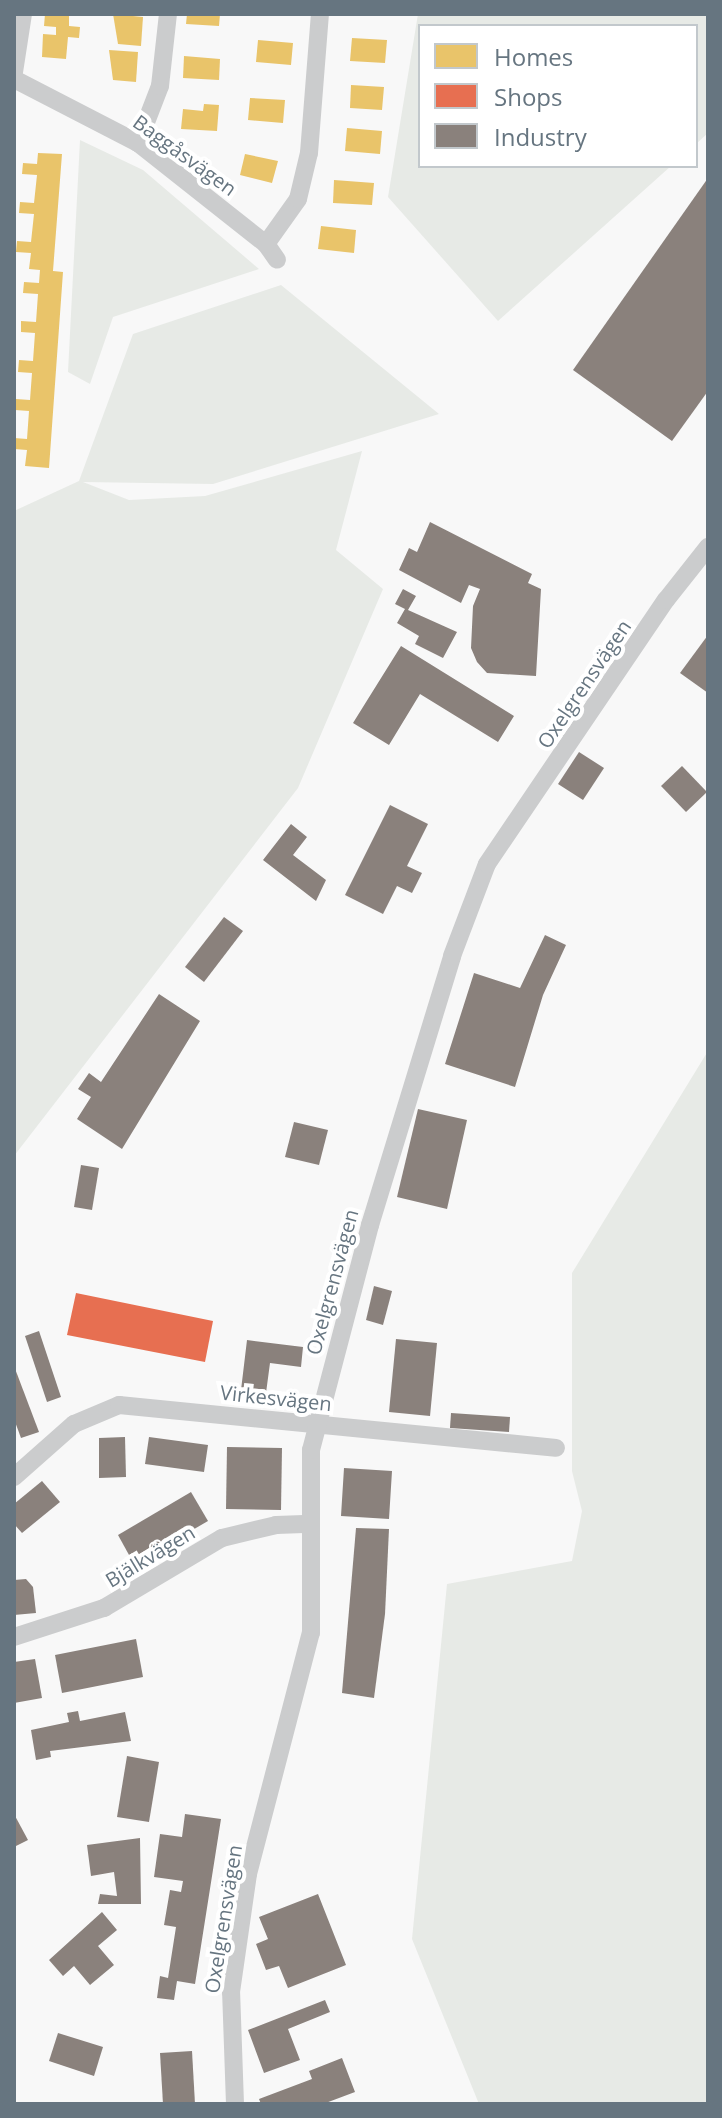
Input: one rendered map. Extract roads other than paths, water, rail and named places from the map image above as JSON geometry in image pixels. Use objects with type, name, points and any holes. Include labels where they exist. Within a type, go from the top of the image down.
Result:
[{"type":"street","points":[[14,72],[23,14]]},
{"type":"street","points":[[138,143],[160,86],[168,14]]},
{"type":"street","name":"Baggåsvägen","points":[[14,79],[138,143],[272,252],[298,199],[309,153],[320,14]]},
{"type":"street","name":"Oxelgrensvägen","points":[[235,2104],[231,1992],[248,1874],[311,1633],[311,1450],[370,1225],[452,956],[487,864],[666,600],[708,547]]},
{"type":"street","name":"Virkesvägen","points":[[14,1477],[74,1424],[119,1405],[556,1448]]},
{"type":"street","name":"Bjälkvägen","points":[[14,1637],[104,1608],[222,1538],[276,1525],[311,1524]]}]
